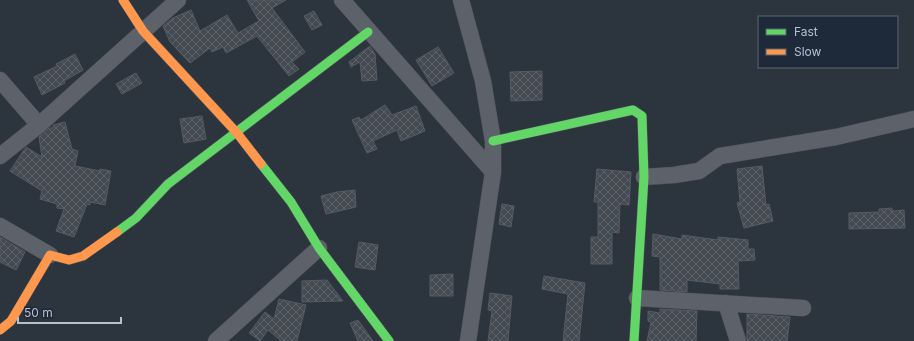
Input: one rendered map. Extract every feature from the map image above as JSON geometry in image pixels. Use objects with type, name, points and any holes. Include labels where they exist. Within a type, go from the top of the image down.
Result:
[{"type":"street","points":[[123,0],[143,31],[237,133],[292,202],[319,248],[389,341]]},
{"type":"street","points":[[0,156],[38,125],[178,0]]},
{"type":"street","points":[[342,0],[368,32],[493,172]]},
{"type":"street","points":[[461,0],[483,80],[493,141],[493,172],[468,341]]},
{"type":"street","points":[[0,226],[50,255],[69,260],[84,256],[136,218],[168,184],[368,32]]},
{"type":"street","points":[[0,80],[38,125]]},
{"type":"street","points":[[493,141],[633,110],[642,116],[644,177],[634,341]]},
{"type":"street","points":[[644,177],[699,171],[720,156],[836,136],[914,119]]},
{"type":"street","points":[[216,341],[319,248]]},
{"type":"street","points":[[0,330],[11,320],[50,255]]},
{"type":"street","points":[[637,298],[803,308]]},
{"type":"street","points":[[726,304],[738,341]]},
{"type":"building","points":[[247,0],[286,0],[272,8],[305,52],[292,62],[299,69],[289,76],[257,36],[226,53],[223,47],[212,52],[210,48],[190,63],[170,42],[163,26],[173,18],[191,10],[200,31],[227,15],[238,33],[259,21]]},
{"type":"building","points":[[314,11],[322,25],[312,30],[304,16]]},
{"type":"building","points":[[370,46],[375,54],[377,80],[362,81],[360,62],[351,67],[349,62]]},
{"type":"building","points":[[438,47],[454,73],[432,86],[416,60]]},
{"type":"building","points":[[75,54],[83,70],[64,81],[65,83],[42,95],[34,77],[57,66],[56,64]]},
{"type":"building","points":[[542,71],[542,100],[511,101],[510,72]]},
{"type":"building","points":[[136,73],[142,83],[122,94],[116,84]]},
{"type":"building","points":[[385,105],[392,115],[416,106],[425,131],[401,141],[397,130],[373,141],[377,149],[367,153],[352,120],[359,117],[361,120]]},
{"type":"building","points":[[202,116],[206,139],[184,143],[180,119]]},
{"type":"building","points":[[65,122],[72,149],[78,151],[75,166],[100,171],[100,169],[111,171],[105,205],[90,202],[90,205],[87,204],[74,237],[56,231],[64,209],[57,208],[57,204],[40,199],[42,191],[10,171],[26,147],[42,157],[39,137],[49,128],[53,128],[53,125]]},
{"type":"building","points":[[762,166],[766,205],[769,204],[773,221],[744,228],[737,203],[740,202],[737,169]]},
{"type":"building","points":[[597,169],[631,172],[629,205],[620,204],[619,233],[612,232],[612,264],[591,264],[591,237],[598,237],[598,202],[594,202]]},
{"type":"building","points":[[355,190],[356,207],[326,214],[321,196]]},
{"type":"building","points":[[502,204],[514,206],[511,227],[499,224]]},
{"type":"building","points":[[892,208],[892,211],[904,210],[905,228],[849,229],[849,213],[879,212],[879,209]]},
{"type":"building","points":[[653,234],[682,239],[682,235],[718,240],[718,237],[748,240],[748,249],[754,249],[755,260],[738,261],[739,289],[720,289],[720,284],[687,280],[687,292],[660,290],[660,257],[652,256]]},
{"type":"building","points":[[0,237],[25,252],[16,270],[0,262]]},
{"type":"building","points":[[359,242],[378,245],[375,270],[355,267]]},
{"type":"building","points":[[453,274],[453,296],[430,296],[430,275]]},
{"type":"building","points":[[544,276],[585,283],[579,341],[563,341],[568,294],[542,289]]},
{"type":"building","points":[[327,280],[343,301],[302,302],[302,281]]},
{"type":"building","points":[[490,293],[512,296],[508,341],[488,341],[492,311],[488,310]]},
{"type":"building","points":[[279,299],[306,305],[297,341],[281,341],[268,330],[260,341],[249,333],[265,312],[274,319]]},
{"type":"building","points":[[660,309],[697,311],[696,341],[647,341],[651,322],[648,321],[648,311],[660,313]]},
{"type":"building","points":[[747,314],[790,317],[787,341],[747,341]]},
{"type":"building","points":[[358,320],[373,341],[358,341],[350,323]]},
{"type":"traffic: fast","points":[[117,232],[136,218],[168,184],[368,32]]},
{"type":"traffic: fast","points":[[493,141],[633,110],[642,116],[644,177],[634,341]]},
{"type":"traffic: fast","points":[[261,164],[291,202],[319,248],[389,341]]},
{"type":"traffic: slow","points":[[123,0],[143,31],[237,133],[261,164]]},
{"type":"traffic: slow","points":[[0,330],[11,321],[50,255],[69,260],[83,256],[117,232]]}]
